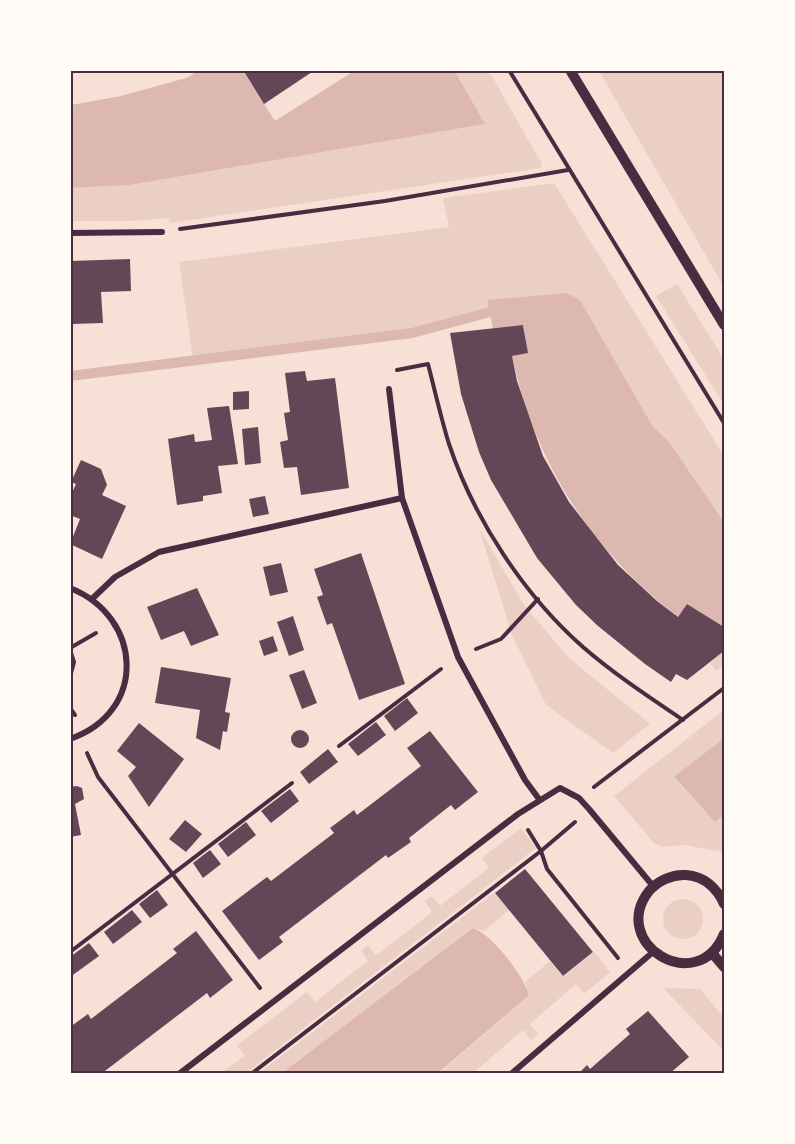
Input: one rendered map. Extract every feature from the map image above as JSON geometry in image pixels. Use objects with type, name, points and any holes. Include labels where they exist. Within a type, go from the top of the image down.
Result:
[{"type":"street","points":[[570,70],[724,326]]},
{"type":"street","points":[[70,233],[162,232]]},
{"type":"street","points":[[388,389],[402,498],[458,657],[525,780],[539,799]]},
{"type":"street","points":[[93,598],[116,577],[159,552],[402,498]]},
{"type":"street","points":[[70,588],[93,598],[115,622],[126,652],[125,684],[117,704],[104,721],[87,734],[70,739]]},
{"type":"street","points":[[179,1074],[518,814],[560,788],[579,798],[653,886]]},
{"type":"street","points":[[724,904],[715,888],[706,881],[685,875],[663,880],[653,886],[641,907],[639,919],[645,942],[653,952],[662,958],[682,963],[703,959],[712,953],[724,934]]},
{"type":"street","points":[[715,888],[724,880]]},
{"type":"street","points":[[512,1074],[653,952]]},
{"type":"street","points":[[712,953],[724,967]]},
{"type":"path","points":[[509,70],[568,171],[724,423]]},
{"type":"path","points":[[162,232],[385,201],[568,171]]},
{"type":"path","points":[[388,389],[390,372],[428,364],[449,444],[466,485],[500,549],[538,600],[584,648],[631,685],[683,720]]},
{"type":"path","points":[[339,746],[458,657],[501,639],[538,600]]},
{"type":"path","points":[[70,676],[74,662],[70,649],[115,622]]},
{"type":"path","points":[[579,798],[724,688]]},
{"type":"path","points":[[70,708],[87,734],[87,753],[99,777],[272,1003]]},
{"type":"path","points":[[70,952],[292,783]]},
{"type":"path","points":[[251,1074],[541,851],[589,809]]},
{"type":"path","points":[[518,814],[541,851],[547,869],[629,972]]},
{"type":"shaded area","points":[[454,70],[485,124],[130,185],[71,188],[71,105],[121,96],[186,78],[198,71],[243,71],[275,121],[354,71]]},
{"type":"shaded area","points":[[454,71],[489,71],[542,164],[541,168],[170,223],[168,218],[132,221],[71,221],[70,188],[130,185],[485,124]]},
{"type":"shaded area","points":[[599,71],[724,71],[724,287]]},
{"type":"shaded area","points":[[554,183],[724,456],[724,522],[669,442],[653,428],[580,300],[487,301],[490,312],[412,333],[193,360],[179,262],[449,227],[443,198]]},
{"type":"shaded area","points":[[677,284],[724,359],[724,405],[656,296]]},
{"type":"shaded area","points":[[567,293],[580,300],[653,427],[669,442],[724,522],[724,627],[687,604],[678,617],[619,563],[593,533],[571,502],[535,433],[512,356],[527,353],[524,326],[493,329],[487,300]]},
{"type":"shaded area","points":[[479,528],[524,605],[570,659],[650,724],[613,753],[546,705],[512,635]]},
{"type":"shaded area","points":[[724,651],[724,665],[716,671],[710,663]]},
{"type":"shaded area","points":[[724,710],[724,738],[674,778],[715,822],[724,815],[724,852],[684,845],[662,847],[654,843],[614,796]]},
{"type":"shaded area","points":[[724,738],[724,815],[715,822],[674,777]]},
{"type":"shaded area","points":[[521,828],[536,848],[246,1073],[221,1073],[245,1056],[237,1045],[307,992],[315,1002],[368,961],[361,950],[368,945],[376,955],[382,951],[432,912],[425,901],[432,896],[440,906],[489,868],[482,858]]},
{"type":"shaded area","points":[[494,893],[509,910],[484,931],[473,928],[282,1073],[258,1074]]},
{"type":"shaded area","points":[[683,899],[691,900],[697,905],[702,911],[702,927],[697,933],[691,938],[683,939],[675,938],[669,933],[664,927],[663,919],[664,911],[669,905],[675,900]]},
{"type":"shaded area","points":[[473,928],[489,938],[506,956],[529,995],[438,1073],[282,1073]]},
{"type":"shaded area","points":[[594,952],[610,972],[584,994],[576,984],[530,1024],[538,1034],[531,1040],[523,1030],[473,1073],[438,1074],[529,995],[525,982],[550,961],[563,977]]},
{"type":"shaded area","points":[[663,988],[700,989],[724,1018],[724,1051]]},
{"type":"building","points":[[243,70],[315,70],[264,104]]},
{"type":"building","points":[[130,259],[131,291],[101,292],[103,323],[72,324],[70,261]]},
{"type":"building","points":[[523,325],[528,353],[512,356],[517,381],[543,456],[569,502],[618,565],[657,601],[678,617],[687,604],[724,627],[724,651],[687,680],[676,674],[671,682],[598,626],[576,605],[537,558],[491,480],[479,452],[461,394],[450,333]]},
{"type":"building","points":[[305,371],[307,381],[335,378],[349,488],[301,495],[297,467],[284,468],[280,442],[288,440],[284,413],[290,412],[285,373]]},
{"type":"building","points":[[249,391],[249,409],[233,410],[233,392]]},
{"type":"building","points":[[229,406],[238,464],[218,466],[222,493],[203,496],[203,501],[177,505],[168,439],[194,434],[195,442],[212,440],[207,408]]},
{"type":"building","points":[[258,427],[261,463],[245,465],[242,429]]},
{"type":"building","points":[[81,460],[101,469],[107,485],[102,495],[126,506],[102,559],[70,544],[80,519],[70,515],[70,497],[76,484],[71,482]]},
{"type":"building","points":[[265,496],[269,514],[253,517],[249,499]]},
{"type":"building","points":[[361,553],[405,684],[359,700],[332,623],[327,625],[317,597],[323,595],[314,569]]},
{"type":"building","points":[[281,563],[288,592],[270,596],[263,567]]},
{"type":"building","points":[[197,588],[219,635],[191,646],[184,631],[161,640],[147,607]]},
{"type":"building","points":[[293,616],[304,650],[289,656],[277,622]]},
{"type":"building","points":[[273,636],[278,651],[264,656],[259,641]]},
{"type":"building","points":[[161,667],[231,678],[225,712],[230,713],[227,732],[223,731],[220,750],[196,738],[200,710],[155,703]]},
{"type":"building","points":[[304,670],[317,703],[302,709],[289,675]]},
{"type":"building","points":[[407,698],[418,713],[395,731],[384,716]]},
{"type":"building","points":[[376,722],[386,735],[358,756],[348,744]]},
{"type":"building","points":[[139,723],[184,759],[149,807],[128,776],[136,767],[117,751]]},
{"type":"building","points":[[300,730],[306,733],[309,739],[306,745],[300,748],[294,745],[291,739],[294,733]]},
{"type":"building","points":[[430,731],[478,792],[455,810],[451,805],[409,838],[411,842],[388,858],[386,855],[279,937],[283,942],[259,960],[222,911],[267,877],[271,881],[334,833],[330,828],[354,810],[357,815],[421,766],[407,748]]},
{"type":"building","points":[[328,749],[338,762],[309,784],[300,772]]},
{"type":"building","points":[[70,787],[82,788],[84,799],[75,804],[81,835],[70,837]]},
{"type":"building","points":[[290,789],[299,801],[271,823],[261,811]]},
{"type":"building","points":[[185,820],[202,834],[186,852],[169,839]]},
{"type":"building","points":[[246,822],[256,835],[228,857],[218,844]]},
{"type":"building","points":[[210,850],[221,864],[203,878],[193,863]]},
{"type":"building","points":[[525,869],[593,952],[563,976],[495,893]]},
{"type":"building","points":[[157,890],[168,905],[150,918],[139,904]]},
{"type":"building","points":[[132,910],[142,922],[113,944],[104,932]]},
{"type":"building","points":[[196,931],[233,980],[210,998],[207,993],[101,1074],[70,1074],[70,1027],[88,1014],[91,1019],[177,953],[173,949]]},
{"type":"building","points":[[89,943],[99,956],[70,977],[70,957]]},
{"type":"building","points":[[648,1011],[689,1057],[669,1074],[578,1074],[587,1065],[590,1069],[630,1034],[626,1029]]},
{"type":"waterway","points":[[70,376],[412,333],[490,312]]}]
